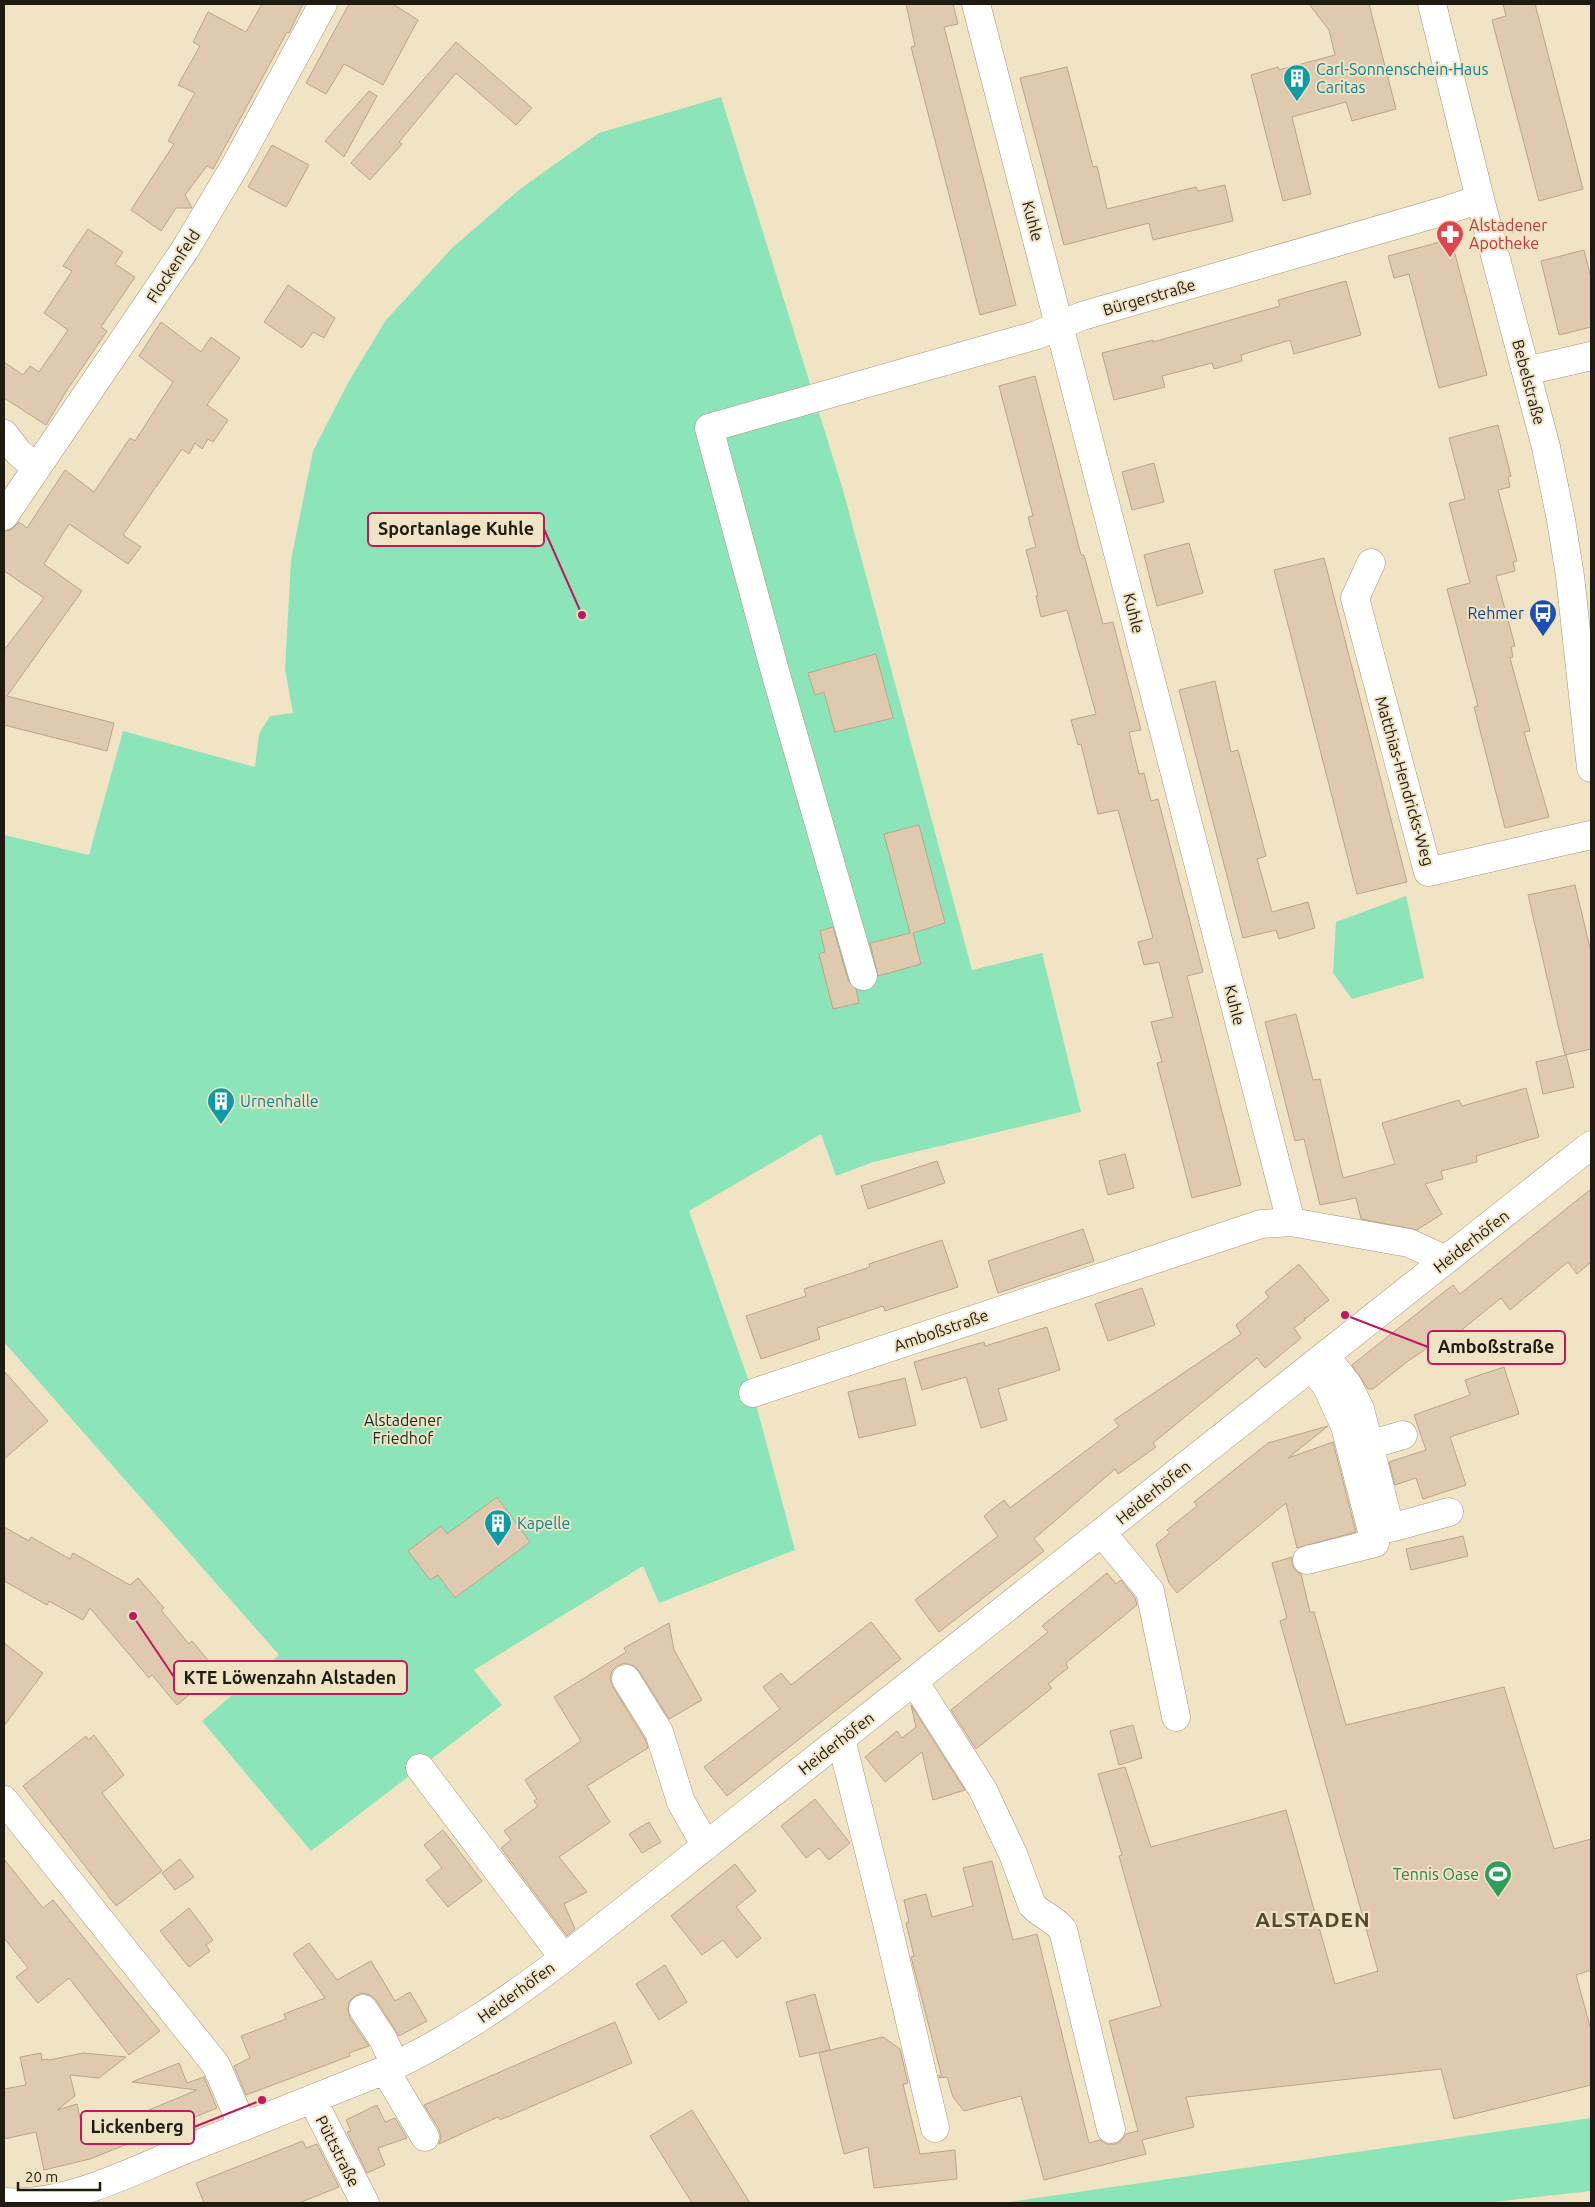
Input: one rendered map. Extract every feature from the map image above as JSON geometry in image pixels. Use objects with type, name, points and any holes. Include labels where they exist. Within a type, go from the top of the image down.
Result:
[{"type":"street","name":"Flockenfeld","points":[[4,516],[186,248],[236,164],[323,4]]},
{"type":"street","name":"Kuhle","points":[[976,4],[1291,1222]]},
{"type":"street","name":"Bebelstraße","points":[[1432,4],[1480,199],[1546,447],[1561,520],[1580,574],[1591,768]]},
{"type":"street","name":"Bürgerstraße","points":[[863,976],[776,675],[709,428],[1060,327],[1082,316],[1480,199]]},
{"type":"street","points":[[1526,371],[1591,356]]},
{"type":"street","points":[[4,434],[18,452],[36,468]]},
{"type":"street","name":"Matthias-Hendricks-Weg","points":[[1372,562],[1355,598],[1428,872],[1591,835]]},
{"type":"street","name":"Heiderhöfen","points":[[4,2202],[31,2203],[72,2194],[390,2067],[420,2054],[478,2020],[564,1958],[1591,1145]]},
{"type":"street","name":"Amboßstraße","points":[[753,1393],[792,1389],[1237,1231],[1276,1222],[1291,1222],[1409,1244],[1446,1260]]},
{"type":"street","points":[[1318,1362],[1348,1385],[1360,1408],[1390,1528],[1449,1512]]},
{"type":"street","points":[[1307,1560],[1375,1542],[1345,1426],[1326,1385],[1318,1362]]},
{"type":"street","points":[[1369,1445],[1402,1435]]},
{"type":"street","points":[[1102,1533],[1150,1591],[1176,1717]]},
{"type":"street","points":[[626,1679],[659,1732],[681,1802],[706,1846]]},
{"type":"street","points":[[914,1681],[983,1790],[1013,1854],[1032,1905],[1063,1930],[1111,2129]]},
{"type":"street","points":[[841,1739],[936,2128]]},
{"type":"street","points":[[420,1768],[564,1958]]},
{"type":"street","points":[[4,1800],[216,2065],[243,2127]]},
{"type":"street","points":[[363,2009],[383,2039],[390,2067],[425,2137]]},
{"type":"street","name":"Püttstraße","points":[[312,2099],[365,2203]]},
{"type":"green space","name":"Alstadener Friedhof","points":[[721,97],[843,490],[972,970],[1042,953],[1081,1112],[873,1162],[836,1176],[821,1134],[689,1211],[753,1393],[795,1550],[659,1603],[643,1566],[474,1670],[502,1705],[311,1851],[202,1721],[279,1655],[4,1342],[4,835],[89,855],[123,731],[255,767],[259,734],[270,716],[293,713],[285,669],[291,560],[313,451],[349,381],[386,320],[452,248],[520,189],[599,133]]},
{"type":"green space","points":[[1406,896],[1424,978],[1352,999],[1333,973],[1336,922]]},
{"type":"green space","points":[[1591,2118],[1591,2191],[1485,2203],[1003,2203]]},
{"type":"building","points":[[262,4],[303,4],[289,33],[287,32],[213,169],[207,166],[185,195],[192,208],[176,208],[161,231],[131,210],[174,144],[168,141],[195,93],[178,85],[200,46],[193,42],[208,12],[246,32]]},
{"type":"building","points":[[349,4],[393,4],[418,20],[383,85],[344,64],[326,94],[306,83]]},
{"type":"building","points":[[906,4],[953,4],[958,24],[944,27],[1016,305],[980,315],[911,47],[915,46]]},
{"type":"building","name":"Carl-Sonnenschein-Haus Caritas","points":[[1309,4],[1369,4],[1396,109],[1352,121],[1346,102],[1292,117],[1311,194],[1283,201],[1251,75],[1278,67],[1279,70],[1335,55],[1329,30]]},
{"type":"building","points":[[1503,4],[1535,4],[1583,189],[1539,201],[1492,20],[1506,16]]},
{"type":"building","points":[[456,42],[532,108],[516,125],[456,73],[399,142],[402,144],[370,180],[351,163]]},
{"type":"building","points":[[1067,67],[1093,167],[1097,166],[1107,209],[1196,187],[1198,191],[1225,185],[1233,221],[1153,240],[1149,223],[1064,245],[1020,78]]},
{"type":"building","points":[[369,91],[377,96],[344,157],[325,141]]},
{"type":"building","points":[[272,145],[309,165],[286,207],[248,187]]},
{"type":"building","points":[[88,229],[123,252],[115,264],[135,277],[101,327],[107,331],[46,425],[4,398],[4,362],[23,375],[30,366],[39,372],[68,330],[44,313],[72,271],[63,266]]},
{"type":"building","points":[[1451,239],[1487,375],[1439,388],[1409,274],[1394,278],[1388,256]]},
{"type":"building","points":[[1584,250],[1591,278],[1591,327],[1559,335],[1541,261]]},
{"type":"building","points":[[1346,281],[1361,335],[1294,354],[1290,340],[1241,355],[1242,361],[1214,369],[1212,363],[1162,376],[1165,387],[1114,400],[1102,353],[1153,340],[1153,342],[1280,306],[1278,300]]},
{"type":"building","points":[[288,285],[335,318],[324,338],[313,332],[302,348],[264,322]]},
{"type":"building","points":[[161,322],[201,352],[211,337],[240,358],[207,405],[228,420],[213,442],[208,439],[202,449],[195,443],[189,454],[182,449],[123,535],[141,547],[128,564],[69,524],[44,564],[82,591],[7,696],[114,723],[107,751],[4,725],[4,650],[44,598],[4,571],[4,531],[11,530],[19,522],[27,528],[65,470],[94,492],[130,438],[135,441],[173,382],[139,356]]},
{"type":"building","points":[[1035,376],[1081,555],[1084,555],[1103,624],[1113,622],[1141,730],[1129,732],[1139,774],[1144,773],[1151,801],[1158,799],[1203,972],[1187,976],[1241,1185],[1192,1198],[1157,1063],[1162,1062],[1151,1022],[1173,1017],[1159,962],[1144,965],[1138,942],[1153,938],[1118,810],[1098,814],[1081,744],[1078,745],[1071,720],[1096,714],[1067,610],[1041,617],[1036,596],[1038,596],[1026,550],[1036,547],[1028,517],[1033,516],[999,386]]},
{"type":"building","points":[[1498,425],[1511,476],[1508,477],[1510,487],[1498,490],[1517,561],[1513,562],[1515,571],[1496,576],[1515,646],[1511,647],[1513,657],[1510,658],[1530,731],[1524,732],[1549,817],[1505,828],[1474,707],[1478,706],[1447,589],[1470,583],[1449,503],[1465,499],[1449,438]]},
{"type":"building","points":[[1154,463],[1164,502],[1132,510],[1122,472]]},
{"type":"building","points":[[1189,543],[1203,593],[1157,606],[1144,555]]},
{"type":"building","points":[[1324,558],[1407,882],[1357,894],[1274,570]]},
{"type":"building","points":[[876,654],[893,718],[835,732],[824,692],[815,695],[808,673]]},
{"type":"building","points":[[1215,681],[1231,752],[1238,750],[1266,856],[1257,859],[1272,912],[1308,902],[1315,928],[1279,939],[1276,930],[1243,938],[1179,690]]},
{"type":"building","points":[[919,825],[945,923],[913,933],[921,964],[878,976],[870,943],[910,933],[884,834]]},
{"type":"building","points":[[1575,885],[1591,952],[1591,1049],[1565,1055],[1528,895]]},
{"type":"building","points":[[833,927],[848,980],[856,989],[859,1003],[833,1009],[819,954],[825,952],[820,931]]},
{"type":"building","points":[[1296,1014],[1313,1080],[1320,1079],[1343,1178],[1395,1164],[1382,1123],[1459,1100],[1462,1106],[1526,1088],[1539,1137],[1476,1156],[1477,1162],[1441,1171],[1443,1179],[1425,1184],[1442,1214],[1417,1230],[1361,1219],[1356,1198],[1320,1205],[1304,1139],[1295,1141],[1265,1022]]},
{"type":"building","points":[[1566,1055],[1574,1087],[1543,1094],[1536,1062]]},
{"type":"building","points":[[1125,1154],[1134,1188],[1108,1195],[1099,1161]]},
{"type":"building","points":[[937,1161],[945,1183],[868,1209],[861,1186]]},
{"type":"building","points":[[1591,1189],[1591,1262],[1577,1274],[1568,1262],[1510,1310],[1501,1298],[1442,1346],[1438,1341],[1408,1361],[1373,1389],[1368,1389],[1352,1365],[1453,1285],[1460,1294]]},
{"type":"building","points":[[1083,1229],[1094,1261],[998,1293],[988,1261]]},
{"type":"building","points":[[942,1240],[958,1287],[885,1311],[883,1306],[817,1328],[820,1339],[761,1359],[746,1316],[806,1296],[804,1289],[870,1267],[869,1264]]},
{"type":"building","points":[[1299,1264],[1329,1300],[1305,1319],[1304,1317],[1305,1320],[1294,1328],[1301,1338],[1265,1368],[1257,1358],[1153,1443],[1156,1447],[1118,1474],[1115,1469],[1034,1539],[1044,1551],[939,1632],[915,1600],[998,1536],[984,1516],[1004,1500],[1010,1508],[1119,1426],[1114,1420],[1241,1334],[1236,1325],[1269,1297],[1265,1292]]},
{"type":"building","points":[[1142,1288],[1155,1325],[1108,1341],[1095,1304]]},
{"type":"building","points":[[1047,1327],[1060,1370],[998,1389],[1007,1420],[981,1428],[966,1377],[922,1390],[914,1362],[984,1342],[985,1346]]},
{"type":"building","points":[[1504,1367],[1519,1414],[1450,1437],[1466,1485],[1423,1499],[1416,1478],[1395,1485],[1389,1462],[1426,1450],[1414,1415],[1470,1395],[1465,1380]]},
{"type":"building","points":[[4,1371],[48,1421],[4,1459]]},
{"type":"building","points":[[905,1378],[916,1425],[859,1438],[848,1392]]},
{"type":"building","points":[[1328,1426],[1288,1458],[1333,1442],[1356,1532],[1297,1548],[1286,1503],[1177,1593],[1169,1583],[1156,1544],[1170,1533],[1167,1530],[1197,1506],[1194,1502],[1268,1443]]},
{"type":"building","name":"Kapelle","points":[[497,1497],[530,1542],[455,1598],[438,1575],[430,1580],[408,1551],[441,1526],[447,1534]]},
{"type":"building","points":[[4,1527],[29,1541],[31,1537],[70,1559],[73,1553],[130,1585],[138,1578],[164,1608],[161,1610],[189,1644],[192,1641],[217,1671],[177,1705],[152,1675],[149,1678],[90,1608],[83,1620],[49,1601],[47,1605],[4,1581]]},
{"type":"building","points":[[1463,1536],[1468,1556],[1411,1570],[1406,1549]]},
{"type":"building","points":[[1292,1557],[1292,1564],[1295,1570],[1301,1574],[1310,1612],[1314,1612],[1346,1725],[1504,1687],[1554,1849],[1591,1839],[1591,1970],[1576,1975],[1591,2030],[1591,2085],[1454,2119],[1441,2069],[1186,2097],[1194,2127],[1142,2140],[1146,2154],[1044,2180],[1021,2096],[964,2111],[953,2097],[947,2077],[939,2078],[939,2075],[942,2077],[911,1957],[914,1956],[906,1923],[909,1922],[904,1900],[926,1894],[932,1917],[973,1906],[963,1868],[992,1861],[1013,1940],[1037,1934],[1089,2143],[1100,2140],[1107,2144],[1115,2144],[1121,2141],[1126,2134],[1138,2131],[1109,2021],[1161,2006],[1119,1856],[1122,1855],[1098,1774],[1125,1767],[1151,1847],[1286,1810],[1335,1984],[1378,1971],[1280,1621],[1287,1618],[1272,1563]]},
{"type":"building","points":[[1107,1573],[1116,1584],[1121,1580],[1135,1598],[1137,1605],[1066,1663],[1068,1668],[1048,1684],[1052,1688],[976,1749],[951,1710],[1048,1632],[1042,1626]]},
{"type":"building","points":[[871,1622],[901,1659],[727,1796],[704,1767],[780,1709],[763,1687],[781,1673],[791,1685]]},
{"type":"building","points":[[669,1623],[674,1650],[702,1700],[669,1719],[634,1666],[625,1663],[617,1666],[612,1671],[610,1679],[613,1687],[645,1739],[648,1748],[587,1786],[610,1822],[559,1857],[587,1892],[564,1904],[575,1929],[567,1936],[501,1848],[511,1840],[504,1831],[538,1806],[534,1801],[537,1799],[525,1780],[581,1741],[554,1697],[626,1652],[624,1648]]},
{"type":"building","points":[[4,1643],[43,1673],[4,1726]]},
{"type":"building","points":[[911,1705],[965,1790],[933,1800],[922,1752],[885,1782],[865,1757],[897,1731],[902,1738],[916,1727]]},
{"type":"building","points":[[1133,1725],[1142,1758],[1119,1765],[1110,1731]]},
{"type":"building","points":[[94,1735],[124,1775],[102,1793],[162,1871],[116,1906],[23,1786],[86,1736],[88,1740]]},
{"type":"building","points":[[815,1799],[850,1843],[829,1860],[819,1848],[806,1858],[781,1826]]},
{"type":"building","points":[[649,1822],[661,1842],[642,1853],[629,1834]]},
{"type":"building","points":[[443,1830],[482,1881],[448,1907],[426,1880],[442,1868],[424,1845]]},
{"type":"building","points":[[4,1859],[43,1908],[53,1900],[160,2031],[129,2055],[69,1978],[38,2003],[16,1977],[28,1968],[4,1938]]},
{"type":"building","points":[[180,1859],[194,1877],[175,1890],[162,1873]]},
{"type":"building","points":[[735,1864],[756,1891],[736,1907],[761,1938],[737,1958],[723,1940],[702,1955],[671,1916]]},
{"type":"building","points":[[189,1908],[213,1940],[206,1945],[210,1951],[189,1967],[160,1931]]},
{"type":"building","points":[[309,1943],[337,1980],[371,1961],[395,2001],[410,1992],[427,2021],[399,2036],[376,2000],[370,1995],[362,1993],[355,1996],[349,2002],[348,2010],[350,2018],[369,2046],[349,2053],[350,2056],[246,2095],[234,2066],[250,2058],[241,2036],[286,2019],[284,2014],[325,1998],[293,1954]]},
{"type":"building","points":[[665,1965],[687,2002],[659,2020],[636,1984]]},
{"type":"building","points":[[815,1994],[830,2050],[800,2057],[786,2002]]},
{"type":"building","points":[[615,2022],[632,2063],[500,2120],[498,2117],[439,2144],[441,2137],[439,2129],[424,2105]]},
{"type":"building","points":[[883,2037],[900,2049],[908,2083],[903,2084],[920,2154],[955,2150],[957,2179],[874,2188],[868,2147],[844,2154],[819,2053]]},
{"type":"building","points":[[41,2053],[42,2060],[83,2053],[126,2057],[99,2078],[70,2075],[75,2096],[57,2110],[77,2104],[84,2137],[197,2090],[132,2082],[179,2063],[187,2083],[204,2077],[217,2108],[90,2159],[44,2170],[36,2132],[4,2139],[4,2089],[26,2085],[20,2057]]},
{"type":"building","points":[[377,2105],[385,2122],[395,2118],[407,2138],[378,2148],[385,2165],[367,2173],[347,2132],[351,2131],[346,2120]]},
{"type":"building","points":[[692,2110],[750,2203],[692,2203],[650,2136]]},
{"type":"building","points":[[303,2141],[306,2148],[317,2144],[339,2187],[299,2203],[204,2203],[196,2183]]},
{"type":"place","name":"Carl-Sonnenschein-Haus Caritas","points":[[1297,102]]},
{"type":"place","name":"Alstadener Apotheke","points":[[1450,258]]},
{"type":"place","name":"Sportanlage Kuhle","points":[[582,615]]},
{"type":"place","name":"Rehmer","points":[[1543,637]]},
{"type":"place","name":"Urnenhalle","points":[[221,1125]]},
{"type":"place","name":"Amboßstraße","points":[[1345,1315]]},
{"type":"place","name":"Kapelle","points":[[498,1547]]},
{"type":"place","name":"KTE Löwenzahn Alstaden","points":[[133,1616]]},
{"type":"place","name":"Tennis Oase","points":[[1498,1898]]},
{"type":"place","name":"Lickenberg","points":[[262,2100]]},
{"type":"district","name":"ALSTADEN","points":[[1313,1920]]}]
